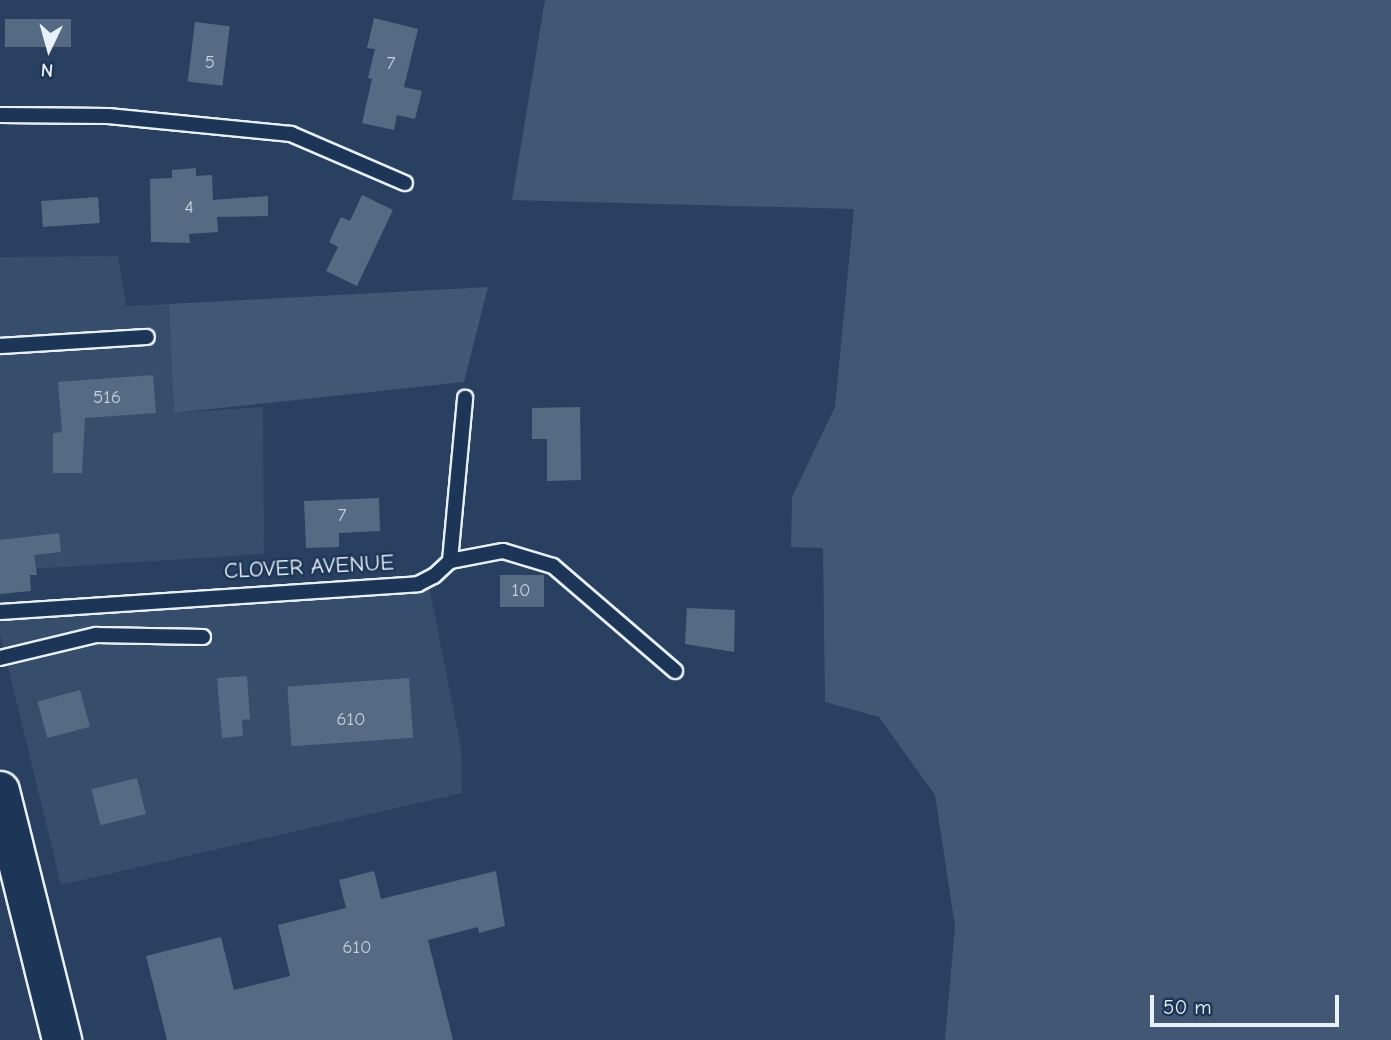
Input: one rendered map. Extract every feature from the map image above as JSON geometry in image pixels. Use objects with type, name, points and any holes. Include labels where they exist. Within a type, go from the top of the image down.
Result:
[{"type":"street","points":[[0,791],[62,1040]]},
{"type":"lane","points":[[0,115],[108,116],[291,134],[405,183]]},
{"type":"lane","points":[[0,346],[147,337]]},
{"type":"lane","points":[[465,398],[450,561],[476,553],[503,551],[554,566],[675,671]]},
{"type":"lane","name":"CLOVER AVENUE","points":[[0,612],[418,584],[450,561]]},
{"type":"lane","points":[[0,658],[96,635],[203,637]]},
{"type":"shaded area","points":[[545,0],[1391,0],[1391,1040],[945,1040],[955,926],[935,795],[879,717],[825,702],[823,548],[791,547],[792,497],[835,407],[854,209],[512,200]]},
{"type":"shaded area","points":[[118,256],[126,306],[169,304],[174,413],[263,407],[264,554],[0,571],[0,257]]},
{"type":"shaded area","points":[[488,287],[464,382],[174,413],[169,304]]},
{"type":"shaded area","points":[[429,586],[461,748],[462,793],[61,885],[0,634],[0,617]]},
{"type":"building","points":[[374,18],[418,29],[404,87],[422,91],[415,119],[397,115],[394,130],[362,123],[372,79],[368,78],[375,49],[367,48]]},
{"type":"building","points":[[5,19],[71,19],[71,47],[5,47]]},
{"type":"building","points":[[195,22],[230,26],[222,86],[188,82]]},
{"type":"building","points":[[196,168],[196,176],[212,175],[213,200],[268,196],[268,216],[217,217],[218,232],[189,234],[190,243],[151,242],[150,179],[172,178],[172,170]]},
{"type":"building","points":[[362,195],[393,210],[357,286],[326,271],[338,247],[329,242],[341,217],[350,221]]},
{"type":"building","points":[[98,197],[100,223],[43,227],[41,201]]},
{"type":"building","points":[[153,375],[156,413],[85,418],[82,473],[53,473],[53,433],[62,432],[58,382]]},
{"type":"building","points":[[580,407],[581,480],[547,481],[547,439],[532,439],[532,408]]},
{"type":"building","points":[[379,498],[380,531],[339,533],[339,547],[306,548],[304,501]]},
{"type":"building","points":[[59,533],[61,552],[34,555],[37,575],[30,575],[31,591],[0,594],[0,540]]},
{"type":"building","points":[[500,575],[544,575],[544,607],[500,607]]},
{"type":"building","points":[[687,608],[735,610],[734,652],[685,644]]},
{"type":"building","points":[[247,676],[250,719],[242,720],[243,736],[222,738],[217,678]]},
{"type":"building","points":[[409,678],[413,738],[291,746],[287,687]]},
{"type":"building","points":[[80,690],[90,727],[47,738],[37,701]]},
{"type":"building","points":[[137,778],[146,814],[100,825],[91,789]]},
{"type":"building","points":[[374,871],[381,899],[496,871],[505,926],[479,933],[478,927],[428,940],[453,1040],[167,1040],[146,956],[221,937],[234,990],[290,976],[278,925],[346,908],[339,880]]}]
